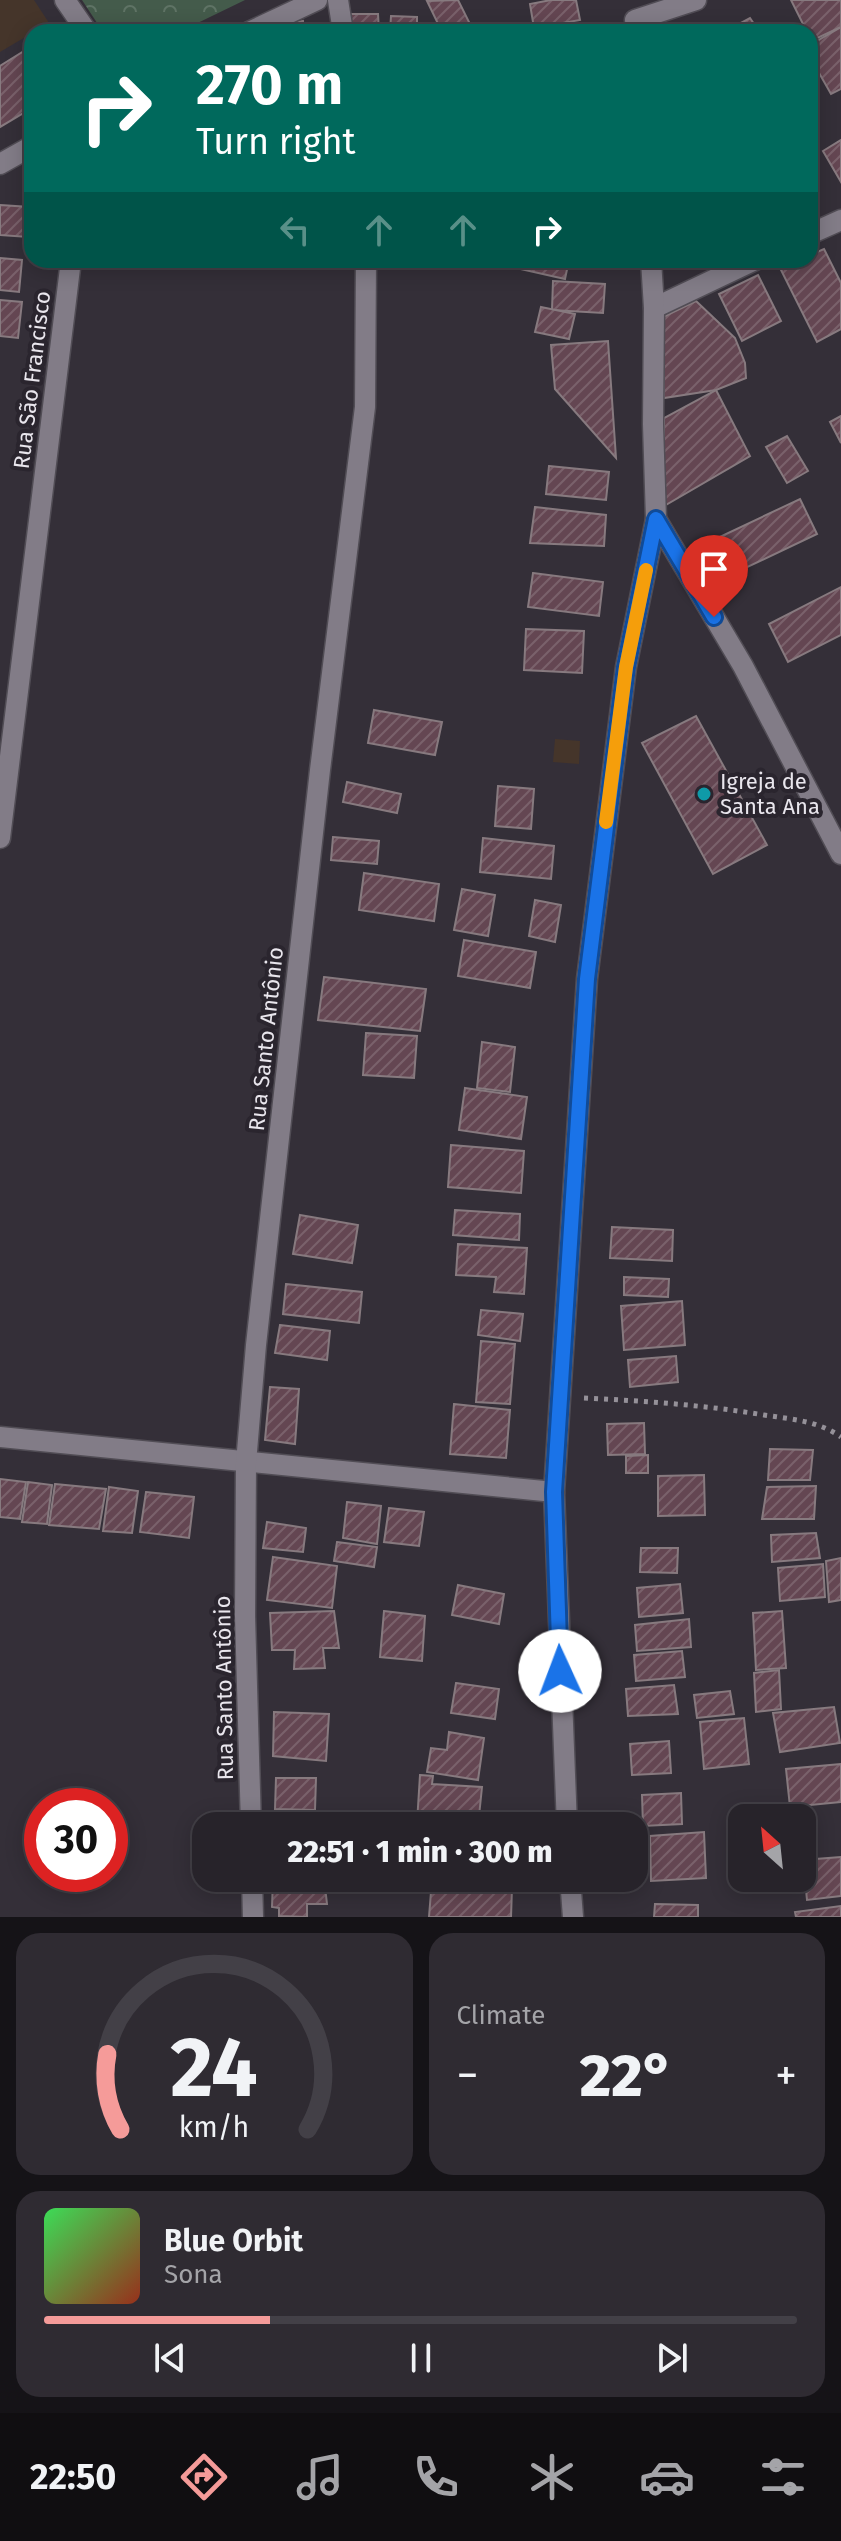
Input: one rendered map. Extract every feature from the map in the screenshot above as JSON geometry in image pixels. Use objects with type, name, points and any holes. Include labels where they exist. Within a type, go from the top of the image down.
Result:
[{"type":"street","points":[[65,0],[82,24]]},
{"type":"street","points":[[266,24],[317,0]]},
{"type":"street","points":[[338,0],[342,24]]},
{"type":"street","points":[[635,17],[696,0]]},
{"type":"street","points":[[0,164],[24,150]]},
{"type":"street","points":[[818,230],[841,220]]},
{"type":"street","name":"Rua São Francisco","points":[[0,838],[70,268]]},
{"type":"street","name":"Rua Santo Antônio","points":[[251,1812],[245,1616],[246,1463],[256,1345],[318,786],[365,407],[366,268]]},
{"type":"street","points":[[566,1812],[554,1492],[559,1396],[587,979],[626,667],[656,519],[652,268]]},
{"type":"street","points":[[654,308],[738,268]]},
{"type":"street","points":[[656,519],[743,666],[841,854]]},
{"type":"street","points":[[0,1437],[554,1492]]},
{"type":"street","points":[[252,1892],[253,1917]]},
{"type":"street","points":[[571,1892],[573,1917]]},
{"type":"path","points":[[559,1396],[704,1405],[808,1422],[841,1437]]},
{"type":"shaded area","points":[[0,0],[34,0],[49,23],[24,24],[24,38],[0,52]]},
{"type":"shaded area","points":[[555,739],[580,741],[579,764],[553,762]]},
{"type":"green space","points":[[82,0],[245,0],[196,24],[98,24]]},
{"type":"building","points":[[458,0],[470,24],[438,24],[427,1]]},
{"type":"building","points":[[576,0],[580,20],[533,24],[530,4]]},
{"type":"building","points":[[791,0],[841,0],[841,27],[818,38],[818,24],[803,24]]},
{"type":"building","points":[[348,14],[378,14],[379,24],[349,24]]},
{"type":"building","points":[[391,16],[417,17],[417,24],[390,24]]},
{"type":"building","points":[[750,18],[754,24],[739,24]]},
{"type":"building","points":[[841,27],[841,89],[831,94],[818,71],[818,40]]},
{"type":"building","points":[[24,51],[24,113],[0,127],[0,66]]},
{"type":"building","points":[[841,140],[841,182],[823,151]]},
{"type":"building","points":[[0,205],[24,207],[24,237],[0,235]]},
{"type":"building","points":[[824,249],[841,283],[841,329],[817,342],[781,270],[818,268],[818,252]]},
{"type":"building","points":[[0,258],[22,260],[19,292],[0,290]]},
{"type":"building","points":[[516,268],[567,268],[565,279]]},
{"type":"building","points":[[758,275],[781,321],[742,341],[719,294]]},
{"type":"building","points":[[553,281],[605,284],[603,313],[552,310]]},
{"type":"building","points":[[0,300],[22,302],[18,338],[0,336]]},
{"type":"building","points":[[696,301],[735,338],[745,363],[746,378],[716,390],[664,398],[663,317]]},
{"type":"building","points":[[541,307],[575,314],[569,339],[535,332]]},
{"type":"building","points":[[608,341],[616,458],[555,389],[551,345]]},
{"type":"building","points":[[716,390],[750,456],[664,506],[664,418]]},
{"type":"building","points":[[841,416],[841,443],[830,422]]},
{"type":"building","points":[[787,436],[808,471],[787,483],[766,447]]},
{"type":"building","points":[[549,466],[609,472],[606,500],[546,494]]},
{"type":"building","points":[[800,499],[817,534],[724,578],[707,543]]},
{"type":"building","points":[[535,507],[606,515],[604,546],[530,543]]},
{"type":"building","points":[[533,573],[603,582],[599,616],[528,607]]},
{"type":"building","points":[[841,587],[841,635],[788,662],[769,624]]},
{"type":"building","points":[[526,629],[584,631],[582,673],[524,670]]},
{"type":"building","points":[[374,710],[442,722],[435,755],[368,743]]},
{"type":"building","name":"Igreja de Santa Ana","points":[[696,716],[767,845],[713,874],[642,743]]},
{"type":"building","points":[[347,782],[401,794],[397,813],[343,802]]},
{"type":"building","points":[[498,786],[534,789],[531,829],[495,826]]},
{"type":"building","points":[[333,837],[379,841],[377,864],[331,860]]},
{"type":"building","points":[[483,838],[554,846],[551,879],[480,872]]},
{"type":"building","points":[[364,873],[439,884],[434,921],[359,910]]},
{"type":"building","points":[[462,889],[495,895],[488,936],[454,930]]},
{"type":"building","points":[[535,900],[561,905],[555,942],[529,936]]},
{"type":"building","points":[[464,940],[536,952],[530,988],[458,976]]},
{"type":"building","points":[[324,977],[426,989],[420,1031],[318,1020]]},
{"type":"building","points":[[366,1033],[417,1036],[414,1078],[363,1075]]},
{"type":"building","points":[[482,1042],[515,1047],[510,1092],[477,1088]]},
{"type":"building","points":[[465,1088],[527,1097],[521,1139],[459,1130]]},
{"type":"building","points":[[451,1145],[524,1151],[521,1193],[448,1187]]},
{"type":"building","points":[[455,1210],[520,1214],[519,1240],[453,1235]]},
{"type":"building","points":[[300,1215],[358,1225],[352,1263],[293,1254]]},
{"type":"building","points":[[612,1227],[673,1230],[672,1261],[610,1258]]},
{"type":"building","points":[[458,1244],[527,1248],[524,1294],[494,1292],[496,1277],[456,1275]]},
{"type":"building","points":[[624,1277],[669,1279],[668,1297],[624,1295]]},
{"type":"building","points":[[286,1284],[362,1292],[359,1323],[283,1314]]},
{"type":"building","points":[[682,1301],[685,1345],[624,1350],[621,1306]]},
{"type":"building","points":[[481,1310],[523,1314],[520,1341],[478,1335]]},
{"type":"building","points":[[280,1325],[330,1331],[327,1360],[275,1353]]},
{"type":"building","points":[[481,1341],[515,1344],[510,1404],[476,1402]]},
{"type":"building","points":[[676,1356],[678,1382],[630,1387],[628,1360]]},
{"type":"building","points":[[270,1387],[299,1389],[295,1444],[265,1440]]},
{"type":"building","points":[[454,1404],[510,1410],[506,1458],[450,1454]]},
{"type":"building","points":[[644,1423],[645,1454],[608,1455],[607,1424]]},
{"type":"building","points":[[770,1449],[813,1450],[810,1480],[768,1480]]},
{"type":"building","points":[[648,1455],[648,1473],[626,1473],[626,1456]]},
{"type":"building","points":[[704,1475],[705,1515],[658,1516],[658,1476]]},
{"type":"building","points":[[0,1479],[26,1482],[20,1519],[0,1517]]},
{"type":"building","points":[[28,1482],[52,1485],[47,1524],[22,1522]]},
{"type":"building","points":[[55,1484],[106,1489],[99,1529],[49,1525]]},
{"type":"building","points":[[816,1486],[814,1519],[762,1519],[767,1487]]},
{"type":"building","points":[[109,1487],[138,1491],[132,1533],[103,1531]]},
{"type":"building","points":[[146,1492],[194,1497],[189,1538],[140,1532]]},
{"type":"building","points":[[347,1502],[381,1506],[377,1544],[343,1538]]},
{"type":"building","points":[[389,1508],[424,1512],[419,1546],[384,1542]]},
{"type":"building","points":[[267,1522],[306,1528],[303,1552],[263,1548]]},
{"type":"building","points":[[816,1533],[820,1558],[772,1562],[771,1535]]},
{"type":"building","points":[[337,1542],[377,1547],[374,1567],[334,1561]]},
{"type":"building","points":[[641,1548],[678,1548],[677,1573],[640,1572]]},
{"type":"building","points":[[273,1557],[337,1566],[332,1608],[267,1600]]},
{"type":"building","points":[[841,1558],[841,1600],[829,1602],[826,1561]]},
{"type":"building","points":[[823,1564],[825,1597],[780,1601],[778,1568]]},
{"type":"building","points":[[680,1584],[683,1613],[639,1617],[637,1588]]},
{"type":"building","points":[[458,1585],[504,1594],[499,1624],[452,1615]]},
{"type":"building","points":[[334,1611],[339,1648],[323,1648],[325,1668],[294,1669],[295,1650],[272,1650],[270,1613]]},
{"type":"building","points":[[384,1611],[425,1616],[422,1661],[380,1657]]},
{"type":"building","points":[[782,1611],[786,1668],[756,1670],[753,1613]]},
{"type":"building","points":[[689,1619],[691,1647],[637,1651],[635,1625]]},
{"type":"building","points":[[682,1651],[685,1677],[636,1681],[634,1655]]},
{"type":"building","points":[[779,1670],[781,1709],[756,1712],[754,1673]]},
{"type":"building","points":[[456,1683],[499,1689],[495,1719],[451,1713]]},
{"type":"building","points":[[674,1685],[678,1714],[628,1716],[626,1689]]},
{"type":"building","points":[[730,1691],[734,1714],[697,1718],[694,1695]]},
{"type":"building","points":[[834,1707],[840,1743],[780,1752],[773,1713]]},
{"type":"building","points":[[274,1712],[329,1714],[326,1761],[273,1756]]},
{"type":"building","points":[[744,1718],[749,1764],[704,1769],[700,1722]]},
{"type":"building","points":[[449,1732],[484,1738],[478,1780],[427,1772],[431,1748],[447,1750]]},
{"type":"building","points":[[669,1741],[671,1773],[632,1775],[630,1744]]},
{"type":"building","points":[[841,1764],[841,1802],[790,1804],[786,1769]]},
{"type":"building","points":[[420,1775],[433,1776],[432,1784],[482,1787],[479,1812],[418,1812]]},
{"type":"building","points":[[276,1778],[316,1778],[315,1810],[275,1809]]},
{"type":"building","points":[[681,1793],[682,1824],[648,1826],[648,1812],[643,1812],[642,1795]]},
{"type":"building","points":[[704,1832],[706,1878],[651,1881],[650,1836]]},
{"type":"building","points":[[841,1857],[841,1896],[807,1900],[806,1892],[816,1892],[816,1859]]},
{"type":"building","points":[[273,1892],[326,1892],[327,1904],[307,1904],[307,1917],[279,1916],[279,1908],[272,1907]]},
{"type":"building","points":[[431,1892],[512,1892],[511,1917],[429,1917]]},
{"type":"building","points":[[655,1904],[698,1905],[698,1917],[654,1917]]},
{"type":"building","points":[[841,1906],[841,1917],[796,1917],[795,1912]]},
{"type":"slow traffic","points":[[606,822],[626,667],[646,570]]},
{"type":"place","name":"Igreja de Santa Ana","points":[[704,794]]},
{"type":"route","points":[[560,1671],[554,1492],[578,1085],[587,979],[626,667],[656,519],[714,617]]}]
